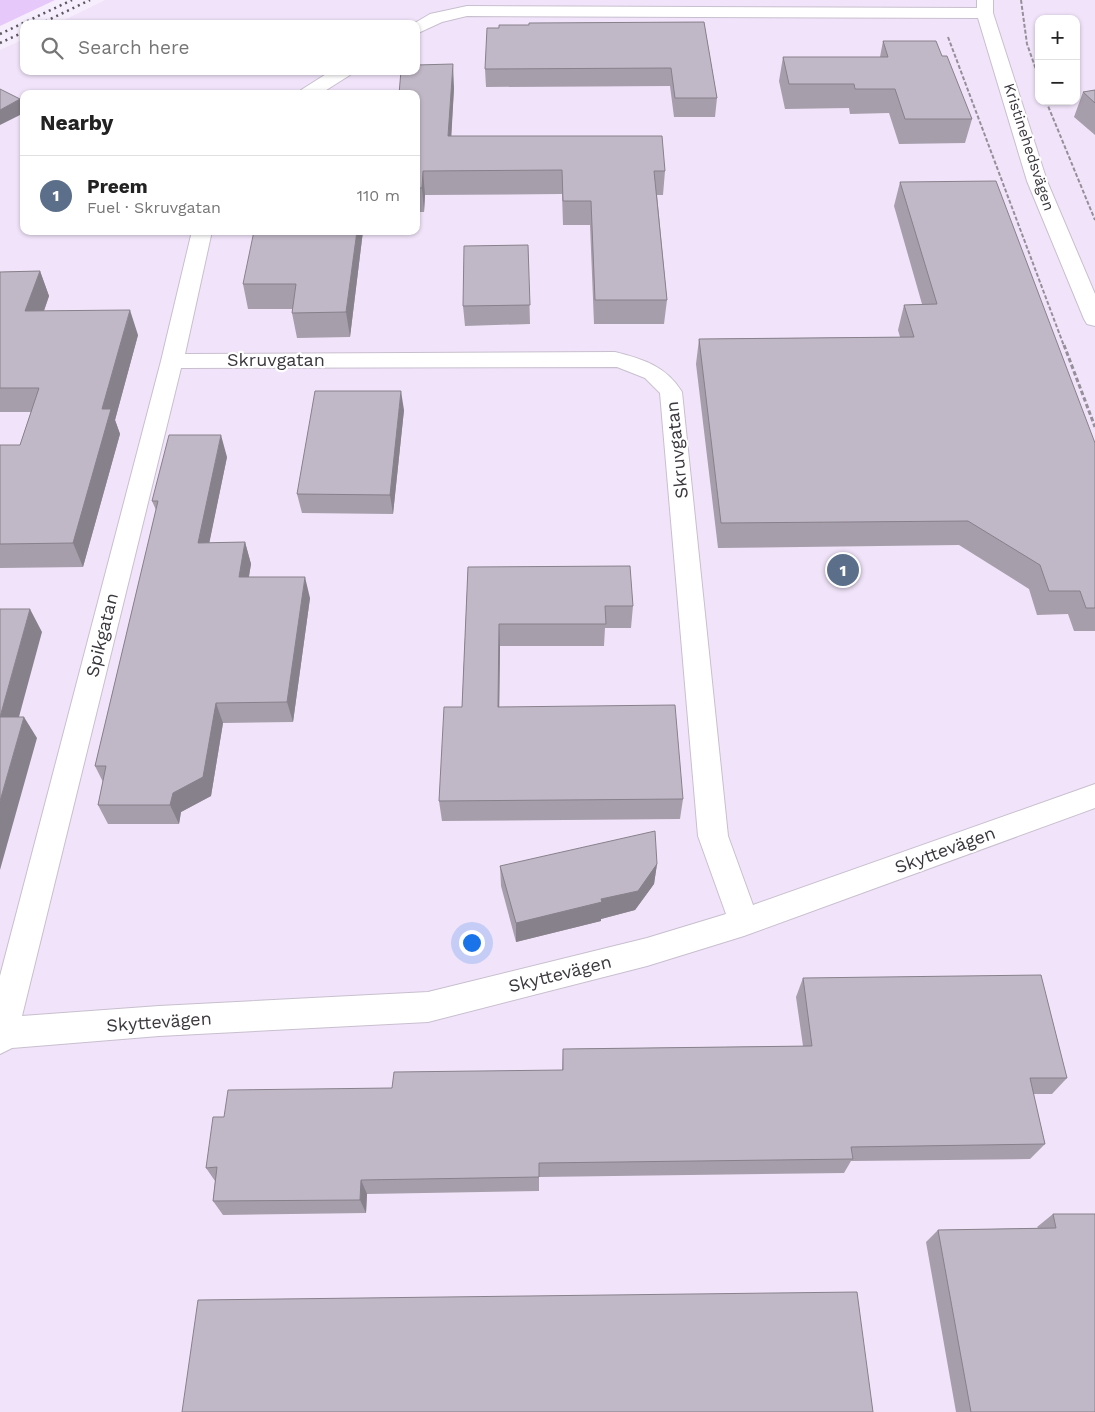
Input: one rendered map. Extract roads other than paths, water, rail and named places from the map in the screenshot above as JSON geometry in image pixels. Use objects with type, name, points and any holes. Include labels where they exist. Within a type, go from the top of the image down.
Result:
[{"type":"street","points":[[420,27],[436,18],[467,12],[641,5],[808,5],[949,12],[985,6]]},
{"type":"street","name":"Kristinehedsvägen","points":[[985,6],[1037,181],[1095,319]]},
{"type":"street","points":[[313,90],[338,75]]},
{"type":"street","name":"Spikgatan","points":[[0,1035],[172,361],[201,235]]},
{"type":"street","name":"Skruvgatan","points":[[172,361],[615,359],[648,368],[663,382],[671,392],[713,836],[744,922]]},
{"type":"street","name":"Skyttevägen","points":[[0,1035],[169,1021],[428,1007],[647,952],[744,922],[1095,796]]},
{"type":"railway","points":[[30,20],[72,0]]},
{"type":"railway","points":[[48,20],[90,0]]},
{"type":"railway","points":[[0,34],[20,25]]},
{"type":"railway","points":[[0,43],[20,34]]},
{"type":"place","name":"Preem","points":[[843,570]]}]
